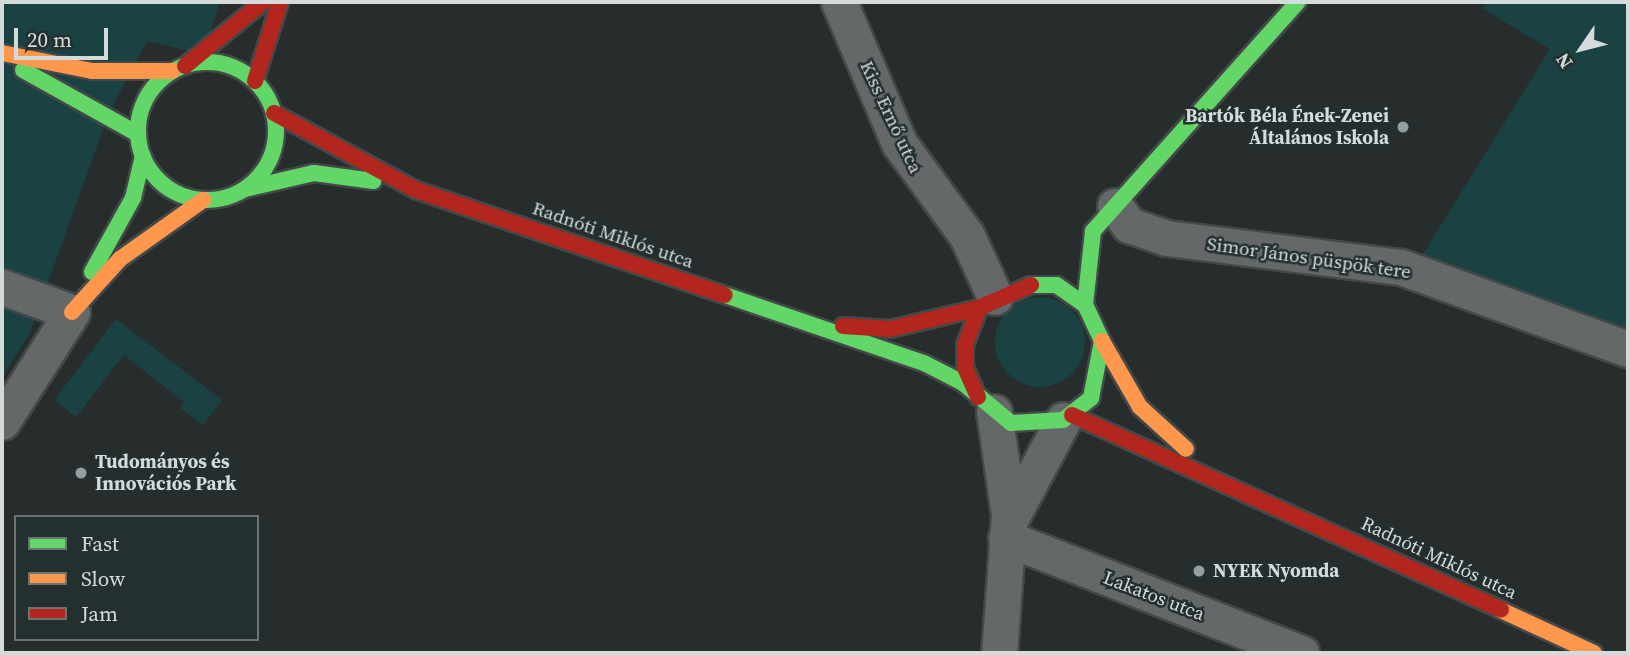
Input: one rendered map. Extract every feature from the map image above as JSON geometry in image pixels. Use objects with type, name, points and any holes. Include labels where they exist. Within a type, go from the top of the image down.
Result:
[{"type":"street","points":[[203,200],[167,187],[143,156],[138,134],[147,98],[179,68],[263,2]]},
{"type":"street","points":[[255,81],[280,2]]},
{"type":"street","name":"Kiss Ernő utca","points":[[839,2],[899,143],[967,236],[987,303]]},
{"type":"street","points":[[1084,305],[1090,239],[1115,206],[1298,2]]},
{"type":"street","points":[[2,53],[92,71],[179,68],[222,63],[255,81],[274,113],[272,156],[245,189],[203,200],[120,259],[72,312]]},
{"type":"street","points":[[2,61],[109,113],[138,134]]},
{"type":"street","name":"Radnóti Miklós utca","points":[[274,113],[325,146],[416,190],[924,363],[986,405]]},
{"type":"street","points":[[2,422],[72,312],[133,198],[143,156]]},
{"type":"street","name":"Radnóti Miklós utca","points":[[245,189],[314,173],[416,190]]},
{"type":"street","name":"Simor János püspök tere","points":[[1115,206],[1129,225],[1167,238],[1401,267],[1628,349]]},
{"type":"street","points":[[999,653],[1006,538],[1006,463],[986,405],[965,368],[965,345],[987,303],[1015,287],[1056,285],[1084,305],[1102,341],[1100,379],[1067,417],[1015,500],[1006,538]]},
{"type":"street","points":[[2,287],[72,312]]},
{"type":"street","name":"Radnóti Miklós utca","points":[[795,321],[890,329],[987,303]]},
{"type":"street","name":"Radnóti Miklós utca","points":[[1102,341],[1128,391],[1172,441],[1267,502]]},
{"type":"street","points":[[986,405],[1030,425],[1067,417]]},
{"type":"street","name":"Radnóti Miklós utca","points":[[1067,417],[1267,502],[1594,653]]},
{"type":"street","name":"Lakatos utca","points":[[1006,538],[1301,653]]},
{"type":"shaded area","points":[[2,2],[220,2],[203,54],[147,41],[109,113],[29,335],[2,377]]},
{"type":"shaded area","points":[[1487,2],[1628,2],[1628,333],[1423,254],[1550,49],[1483,9]]},
{"type":"shaded area","points":[[1040,297],[1057,301],[1072,310],[1081,325],[1085,342],[1081,359],[1072,374],[1057,383],[1040,387],[1023,383],[1008,374],[999,359],[995,342],[999,325],[1008,310],[1023,301]]},
{"type":"shaded area","points":[[116,319],[222,400],[203,425],[180,408],[184,402],[124,355],[76,417],[54,400]]},
{"type":"traffic: fast","points":[[1085,305],[1093,231],[1298,2]]},
{"type":"traffic: fast","points":[[207,62],[233,68],[256,82],[270,105],[276,131],[270,157],[256,180],[233,194],[207,200],[181,194],[158,180],[144,157],[138,131],[144,105],[158,82],[181,68],[207,62]]},
{"type":"traffic: fast","points":[[23,70],[138,134]]},
{"type":"traffic: fast","points":[[92,272],[133,198],[143,156]]},
{"type":"traffic: fast","points":[[245,189],[314,173],[373,181]]},
{"type":"traffic: fast","points":[[725,295],[924,363],[963,383],[1011,423],[1063,420],[1091,398],[1102,341],[1085,305],[1056,285],[1031,285]]},
{"type":"traffic: slow","points":[[2,53],[92,71],[172,71]]},
{"type":"traffic: slow","points":[[72,312],[120,259],[203,200]]},
{"type":"traffic: slow","points":[[1102,341],[1140,407],[1186,449]]},
{"type":"traffic: slow","points":[[1501,610],[1594,653]]},
{"type":"traffic: jam","points":[[185,66],[263,2]]},
{"type":"traffic: jam","points":[[255,81],[280,2]]},
{"type":"traffic: jam","points":[[274,113],[416,190],[725,295]]},
{"type":"traffic: jam","points":[[978,397],[965,368],[965,345],[979,308],[1031,285]]},
{"type":"traffic: jam","points":[[843,326],[890,329],[979,308]]},
{"type":"traffic: jam","points":[[1072,415],[1501,610]]},
{"type":"place","name":"Bartók Béla Ének-Zenei Általános Iskola","points":[[1403,127]]},
{"type":"place","name":"Tudományos és Innovációs Park","points":[[81,473]]},
{"type":"place","name":"NYEK Nyomda","points":[[1199,571]]}]
